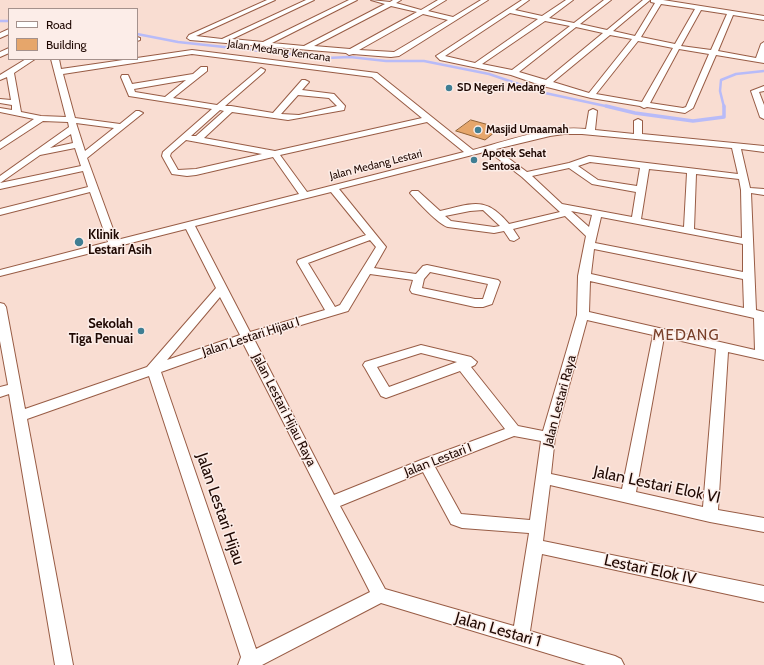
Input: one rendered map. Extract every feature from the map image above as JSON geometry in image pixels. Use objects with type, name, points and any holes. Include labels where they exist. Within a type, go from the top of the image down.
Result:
[{"type":"street","points":[[272,0],[191,36],[190,38],[386,55],[396,54],[485,0]]},
{"type":"street","points":[[222,41],[311,0]]},
{"type":"street","points":[[263,45],[354,0]]},
{"type":"street","points":[[374,0],[453,19]]},
{"type":"street","points":[[306,48],[398,0]]},
{"type":"street","points":[[349,52],[443,0]]},
{"type":"street","points":[[526,0],[440,56],[443,58],[513,73],[546,84],[591,96],[644,106],[680,111],[688,110],[732,13]]},
{"type":"street","points":[[476,65],[570,0]]},
{"type":"street","points":[[513,73],[608,0]]},
{"type":"street","points":[[546,84],[647,0],[764,18]]},
{"type":"street","points":[[691,0],[764,12]]},
{"type":"street","points":[[591,96],[636,39],[660,1]]},
{"type":"street","points":[[639,7],[654,10]]},
{"type":"street","points":[[644,106],[699,8]]},
{"type":"street","points":[[508,11],[636,39],[762,61],[764,44]]},
{"type":"street","points":[[146,58],[156,50]]},
{"type":"street","name":"Jalan Medang Kencana","points":[[138,58],[201,52],[374,75],[471,153]]},
{"type":"street","points":[[0,78],[29,60]]},
{"type":"street","points":[[55,60],[78,145],[113,243]]},
{"type":"street","name":"Jalan Medang Kencana","points":[[58,72],[106,60]]},
{"type":"street","points":[[167,99],[204,69]]},
{"type":"street","points":[[260,70],[185,138],[167,152],[166,156],[175,172],[196,172],[428,119]]},
{"type":"street","points":[[10,71],[17,113]]},
{"type":"street","points":[[130,88],[195,76]]},
{"type":"street","points":[[125,77],[132,94],[231,108],[275,116],[293,118],[341,108],[341,106],[331,96],[296,92]]},
{"type":"street","points":[[275,116],[304,82]]},
{"type":"street","points":[[764,88],[756,90],[761,99],[764,117]]},
{"type":"street","points":[[0,101],[16,103]]},
{"type":"street","points":[[197,140],[231,108]]},
{"type":"street","points":[[590,132],[593,110]]},
{"type":"street","points":[[0,116],[4,111],[73,124],[86,121],[122,127]]},
{"type":"street","points":[[83,157],[139,113]]},
{"type":"street","points":[[0,146],[41,118]]},
{"type":"street","points":[[638,121],[638,136]]},
{"type":"street","points":[[0,180],[36,154],[73,124]]},
{"type":"street","name":"Jalan Medang Lestari","points":[[0,273],[550,133],[567,131],[590,132],[764,148]]},
{"type":"street","points":[[185,138],[275,154],[304,195]]},
{"type":"street","points":[[36,154],[78,145]]},
{"type":"street","points":[[583,315],[762,356],[758,315],[749,277],[746,190],[736,146]]},
{"type":"street","points":[[489,148],[525,176],[567,213],[590,240],[749,277]]},
{"type":"street","points":[[525,176],[572,165],[589,159],[743,177]]},
{"type":"street","points":[[572,165],[595,182],[641,190]]},
{"type":"street","points":[[636,221],[645,166]]},
{"type":"street","points":[[0,186],[87,167]]},
{"type":"street","points":[[689,231],[692,172]]},
{"type":"street","points":[[0,212],[94,188]]},
{"type":"street","name":"Jalan Lestari Hijau I","points":[[20,416],[154,368],[247,337],[344,308],[381,248],[334,189]]},
{"type":"street","points":[[746,190],[764,192]]},
{"type":"street","points":[[415,193],[448,224],[494,230],[508,228],[567,213]]},
{"type":"street","points":[[559,206],[748,242]]},
{"type":"street","points":[[437,215],[482,207],[487,208],[508,228],[514,238]]},
{"type":"street","name":"Jalan Lestari Raya","points":[[521,637],[535,546],[548,437],[583,315],[584,276],[590,240],[597,213]]},
{"type":"street","name":"Jalan Lestari Hijau Raya","points":[[189,224],[331,504],[380,596]]},
{"type":"street","points":[[332,312],[302,262],[372,236]]},
{"type":"street","points":[[427,268],[433,268],[495,283],[488,301],[476,303],[418,290],[416,289],[419,278],[424,270],[427,268]]},
{"type":"street","points":[[368,270],[419,278]]},
{"type":"street","points":[[584,276],[758,315]]},
{"type":"street","points":[[154,368],[222,288]]},
{"type":"street","points":[[0,307],[64,665]]},
{"type":"street","points":[[628,498],[659,333]]},
{"type":"street","points":[[710,515],[722,347]]},
{"type":"street","points":[[420,349],[470,362],[463,366],[387,393],[369,366],[420,349]]},
{"type":"street","points":[[463,366],[514,431],[548,437]]},
{"type":"street","name":"Jalan Lestari Hijau","points":[[154,368],[249,663]]},
{"type":"street","points":[[0,392],[15,388]]},
{"type":"street","name":"Jalan Lestari I","points":[[331,504],[426,464],[514,431]]},
{"type":"street","points":[[426,464],[456,519],[462,521],[537,527]]},
{"type":"street","name":"Jalan Lestari Elok VI","points":[[543,478],[628,498],[764,525]]},
{"type":"street","name":"Lestari Elok IV","points":[[535,546],[764,594]]},
{"type":"street","points":[[249,663],[380,596]]},
{"type":"street","name":"Jalan Lestari 1","points":[[380,596],[615,665]]},
{"type":"building","name":"Masjid Umaamah","points":[[471,120],[500,128],[485,140],[456,131]]},
{"type":"waterway","points":[[0,21],[8,21]]},
{"type":"waterway","points":[[138,34],[178,42],[326,58],[350,57],[386,61],[424,61],[489,74],[545,93],[610,107]]},
{"type":"waterway","points":[[724,107],[720,91],[721,80],[736,74],[764,71]]},
{"type":"waterway","points":[[606,106],[635,113],[693,121],[724,117],[724,107]]},
{"type":"place","name":"SD Negeri Medang","points":[[449,88]]},
{"type":"place","name":"Masjid Umaamah","points":[[478,130]]},
{"type":"place","name":"Apotek Sehat Sentosa","points":[[474,160]]},
{"type":"place","name":"Klinik Lestari Asih","points":[[79,242]]},
{"type":"place","name":"Sekolah Tiga Penuai","points":[[141,331]]},
{"type":"district","name":"MEDANG","points":[[686,336]]}]
